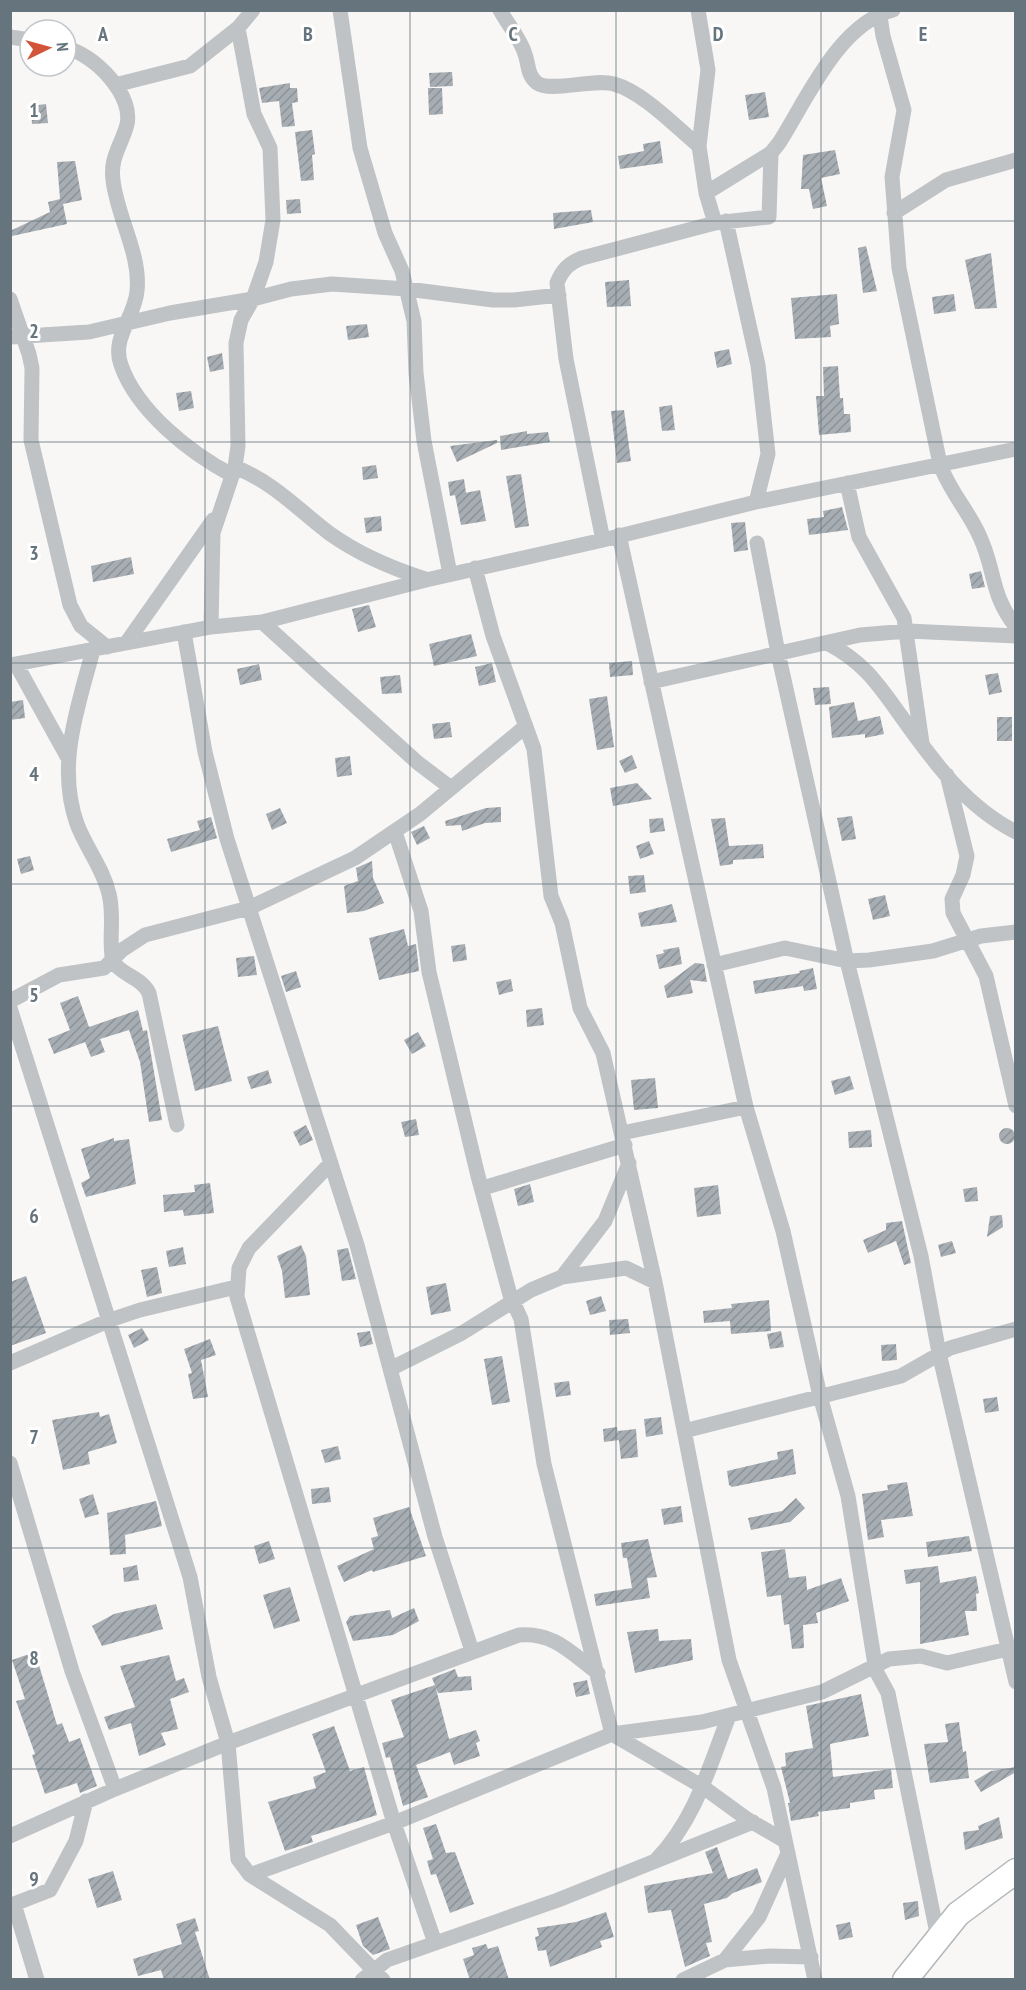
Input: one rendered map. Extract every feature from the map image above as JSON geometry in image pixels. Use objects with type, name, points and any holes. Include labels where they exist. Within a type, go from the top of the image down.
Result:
[{"type":"main road","points":[[905,1980],[958,1914],[1016,1871]]},
{"type":"street","points":[[115,85],[190,66],[238,28],[253,10]]},
{"type":"street","points":[[340,10],[360,148],[385,233],[407,289],[414,321],[416,373],[424,441],[450,574]]},
{"type":"street","points":[[500,10],[525,52],[531,76],[539,85],[550,87],[592,81],[616,84],[638,96],[699,146]]},
{"type":"street","points":[[698,10],[708,70],[699,146],[706,193],[721,222],[758,365],[768,454],[756,502]]},
{"type":"street","points":[[706,193],[771,153],[829,62],[861,28],[884,12]]},
{"type":"street","points":[[884,12],[885,45],[904,110],[893,165],[894,213],[904,303],[926,388],[940,464],[947,484],[980,537],[999,603],[1016,627]]},
{"type":"street","points":[[211,627],[211,554],[218,512],[234,471],[238,446],[236,342],[242,320],[253,299],[271,242],[272,162],[266,135],[254,114],[238,28]]},
{"type":"street","points":[[78,51],[95,61],[115,85],[123,101],[127,120],[114,156],[112,179],[137,279],[136,298],[119,343],[120,362],[140,397],[182,442],[234,471],[277,488],[310,518],[352,548],[400,571],[426,580]]},
{"type":"street","points":[[603,540],[566,359],[559,295],[560,276],[575,261],[721,222],[769,217],[771,153]]},
{"type":"street","points":[[894,213],[946,180],[1016,160]]},
{"type":"street","points":[[16,336],[89,332],[170,313],[253,299],[291,289],[332,284],[407,289],[493,300],[559,295]]},
{"type":"street","points":[[10,299],[16,336],[32,368],[30,422],[34,459],[70,605],[81,626],[100,648]]},
{"type":"street","points":[[67,756],[13,665],[211,627],[262,622],[450,574],[603,540],[756,502],[1016,449]]},
{"type":"street","points":[[848,483],[859,537],[874,568],[900,606],[908,631],[922,743]]},
{"type":"street","points":[[127,642],[218,512]]},
{"type":"street","points":[[619,535],[746,1107],[795,1275],[820,1396],[848,1496],[878,1676],[888,1693],[938,1938]]},
{"type":"street","points":[[757,543],[778,653],[847,961],[921,1256],[939,1353],[1016,1682]]},
{"type":"street","points":[[476,568],[493,636],[526,726],[539,780],[551,896],[562,923],[580,1008],[603,1053],[624,1139],[655,1282],[729,1660],[746,1712],[768,1766],[811,1957],[814,1980]]},
{"type":"street","points":[[262,622],[418,763],[451,788]]},
{"type":"street","points":[[651,682],[860,635],[908,631],[1016,636]]},
{"type":"street","points":[[184,632],[193,692],[215,796],[331,1163],[392,1368],[435,1537],[472,1651]]},
{"type":"street","points":[[827,643],[850,656],[878,681],[922,743],[976,808],[1016,832]]},
{"type":"street","points":[[100,648],[67,756],[67,780],[72,810],[103,875],[112,907],[112,959],[119,969],[142,982],[149,993],[177,1125]]},
{"type":"street","points":[[10,1001],[44,980],[70,972],[99,970],[134,942],[158,930],[249,908],[332,870],[395,832],[526,726]]},
{"type":"street","points":[[947,775],[967,856],[963,875],[954,890],[951,906],[960,930],[969,940],[992,994],[1016,1106]]},
{"type":"street","points":[[395,832],[422,917],[429,972],[512,1301],[520,1319],[543,1464],[612,1734],[703,1787],[787,1847]]},
{"type":"street","points":[[714,965],[785,948],[847,961],[901,957],[969,940],[1016,932]]},
{"type":"street","points":[[10,1008],[183,1553],[209,1677],[228,1743],[236,1851],[238,1860],[250,1875],[319,1916],[373,1976],[387,1960],[558,1900],[753,1822]]},
{"type":"street","points":[[483,1188],[624,1139],[746,1107]]},
{"type":"street","points":[[562,1277],[585,1250],[604,1221],[629,1162]]},
{"type":"street","points":[[331,1163],[249,1248],[239,1268],[236,1287],[394,1823],[435,1943]]},
{"type":"street","points":[[392,1368],[462,1333],[512,1301],[562,1277],[626,1268],[655,1282]]},
{"type":"street","points":[[10,1363],[110,1320],[236,1287]]},
{"type":"street","points":[[684,1431],[901,1376],[939,1353],[967,1340],[1016,1329]]},
{"type":"street","points":[[10,1463],[72,1671],[116,1789]]},
{"type":"street","points":[[10,1836],[86,1801],[228,1743],[519,1635],[541,1635],[552,1638],[597,1673]]},
{"type":"street","points":[[250,1875],[394,1823],[612,1734],[729,1716],[822,1692],[849,1681],[876,1663],[909,1656],[947,1663],[1008,1649]]},
{"type":"street","points":[[654,1862],[681,1831],[703,1787],[729,1716]]},
{"type":"street","points":[[37,1980],[12,1898],[50,1890],[76,1841],[86,1801]]},
{"type":"street","points":[[725,1960],[759,1917],[776,1885],[787,1847]]},
{"type":"street","points":[[683,1980],[725,1960],[770,1956],[811,1957]]},
{"type":"building","points":[[452,72],[453,86],[430,87],[429,73]]},
{"type":"building","points":[[290,83],[290,88],[297,88],[298,102],[292,103],[295,126],[282,127],[279,101],[262,103],[259,88]]},
{"type":"building","points":[[428,88],[442,88],[443,114],[429,115]]},
{"type":"building","points":[[765,92],[769,117],[749,120],[745,95]]},
{"type":"building","points":[[46,104],[48,123],[32,124],[31,106]]},
{"type":"building","points":[[312,130],[315,154],[312,155],[314,180],[301,181],[295,132]]},
{"type":"building","points":[[660,141],[663,163],[620,169],[618,156],[644,151],[643,144]]},
{"type":"building","points":[[835,150],[840,174],[821,178],[827,206],[813,209],[809,189],[801,189],[803,155]]},
{"type":"building","points":[[75,161],[82,200],[63,204],[67,224],[12,236],[10,231],[50,212],[48,202],[60,199],[57,162]]},
{"type":"building","points":[[300,199],[301,213],[287,214],[286,200]]},
{"type":"building","points":[[591,210],[593,222],[554,229],[553,213]]},
{"type":"building","points":[[866,246],[877,291],[863,293],[858,248]]},
{"type":"building","points":[[991,253],[997,308],[975,309],[965,260]]},
{"type":"building","points":[[629,280],[631,306],[607,307],[605,282]]},
{"type":"building","points":[[837,294],[839,324],[830,326],[831,337],[795,339],[791,298]]},
{"type":"building","points":[[954,294],[956,311],[934,314],[932,297]]},
{"type":"building","points":[[367,324],[369,337],[348,340],[346,326]]},
{"type":"building","points":[[729,349],[732,364],[717,368],[714,352]]},
{"type":"building","points":[[222,353],[224,369],[210,372],[207,357]]},
{"type":"building","points":[[838,366],[840,398],[843,398],[844,414],[850,414],[851,432],[819,435],[816,396],[824,396],[823,367]]},
{"type":"building","points":[[191,391],[194,408],[179,411],[176,393]]},
{"type":"building","points":[[672,405],[675,430],[662,431],[659,407]]},
{"type":"building","points":[[624,410],[631,461],[617,463],[611,411]]},
{"type":"building","points":[[527,431],[527,434],[548,432],[550,442],[501,450],[500,436]]},
{"type":"building","points":[[497,440],[497,443],[457,462],[450,446]]},
{"type":"building","points":[[376,465],[378,478],[363,480],[362,467]]},
{"type":"building","points":[[521,474],[529,526],[515,528],[506,476]]},
{"type":"building","points":[[464,479],[466,493],[450,496],[448,482]]},
{"type":"building","points":[[480,490],[486,521],[461,525],[455,495]]},
{"type":"building","points":[[842,507],[848,530],[809,535],[807,519],[824,517],[823,511]]},
{"type":"building","points":[[381,516],[382,531],[366,533],[364,518]]},
{"type":"building","points":[[745,522],[748,550],[734,552],[731,523]]},
{"type":"building","points":[[131,557],[134,574],[93,582],[91,566]]},
{"type":"building","points":[[981,571],[985,587],[972,589],[969,574]]},
{"type":"building","points":[[369,605],[376,627],[358,632],[352,609]]},
{"type":"building","points":[[471,634],[477,656],[434,666],[429,644]]},
{"type":"building","points":[[632,661],[633,675],[610,677],[609,663]]},
{"type":"building","points":[[492,663],[496,682],[479,686],[475,667]]},
{"type":"building","points":[[259,664],[262,680],[240,685],[237,669]]},
{"type":"building","points":[[998,673],[1002,692],[989,695],[985,675]]},
{"type":"building","points":[[400,675],[402,693],[382,694],[380,677]]},
{"type":"building","points":[[829,687],[831,704],[815,705],[813,688]]},
{"type":"building","points":[[607,696],[614,747],[597,750],[589,699]]},
{"type":"building","points":[[23,700],[25,718],[10,720],[10,702]]},
{"type":"building","points":[[854,702],[858,721],[880,716],[884,734],[865,738],[865,734],[832,738],[829,707]]},
{"type":"building","points":[[997,717],[1012,717],[1012,741],[997,741]]},
{"type":"building","points":[[450,722],[452,737],[434,739],[432,724]]},
{"type":"building","points":[[632,755],[637,768],[625,773],[619,761]]},
{"type":"building","points":[[350,756],[352,775],[337,777],[335,758]]},
{"type":"building","points":[[637,783],[652,799],[613,806],[610,788]]},
{"type":"building","points":[[501,807],[501,822],[485,823],[462,831],[461,825],[446,826],[445,821],[486,808]]},
{"type":"building","points":[[280,808],[287,823],[272,830],[266,814]]},
{"type":"building","points":[[852,816],[856,839],[842,841],[837,818]]},
{"type":"building","points":[[211,817],[217,838],[171,852],[167,839],[200,830],[197,821]]},
{"type":"building","points":[[663,818],[665,831],[650,833],[649,819]]},
{"type":"building","points":[[725,818],[729,846],[763,844],[764,858],[733,860],[733,864],[720,866],[711,819]]},
{"type":"building","points":[[424,826],[430,838],[417,845],[411,832]]},
{"type":"building","points":[[649,841],[654,854],[640,859],[636,846]]},
{"type":"building","points":[[30,856],[34,870],[21,874],[17,859]]},
{"type":"building","points":[[372,861],[373,878],[384,903],[364,911],[347,913],[344,886],[358,881],[356,868]]},
{"type":"building","points":[[644,875],[646,892],[630,894],[628,876]]},
{"type":"building","points":[[885,895],[890,916],[873,920],[868,899]]},
{"type":"building","points":[[672,904],[677,922],[641,927],[638,913]]},
{"type":"building","points":[[404,929],[408,946],[416,944],[419,971],[379,980],[369,938]]},
{"type":"building","points":[[465,944],[467,960],[453,962],[451,946]]},
{"type":"building","points":[[679,947],[682,964],[659,969],[656,955],[664,953],[663,950]]},
{"type":"building","points":[[254,956],[257,975],[238,977],[236,958]]},
{"type":"building","points":[[695,963],[704,964],[707,982],[690,980],[693,993],[667,998],[664,986]]},
{"type":"building","points":[[813,968],[817,989],[804,991],[803,986],[755,994],[753,981],[800,973],[799,971]]},
{"type":"building","points":[[296,971],[301,987],[286,992],[281,976]]},
{"type":"building","points":[[511,979],[513,991],[499,995],[496,982]]},
{"type":"building","points":[[78,996],[89,1027],[138,1010],[143,1031],[147,1030],[162,1120],[149,1122],[140,1062],[129,1030],[100,1039],[105,1052],[91,1057],[85,1042],[54,1054],[48,1039],[70,1030],[60,1003]]},
{"type":"building","points":[[542,1008],[544,1025],[527,1027],[526,1010]]},
{"type":"building","points":[[218,1026],[232,1081],[195,1091],[182,1035]]},
{"type":"building","points":[[418,1032],[426,1046],[412,1054],[404,1040]]},
{"type":"building","points":[[268,1070],[272,1083],[251,1089],[247,1077]]},
{"type":"building","points":[[850,1076],[854,1089],[835,1095],[831,1081]]},
{"type":"building","points":[[655,1078],[658,1108],[634,1110],[631,1080]]},
{"type":"building","points":[[416,1119],[419,1135],[405,1137],[401,1122]]},
{"type":"building","points":[[306,1125],[313,1140],[300,1146],[293,1132]]},
{"type":"building","points":[[1007,1128],[1013,1130],[1015,1136],[1013,1142],[1007,1144],[1001,1142],[999,1136],[1001,1130]]},
{"type":"building","points":[[871,1130],[872,1147],[849,1148],[848,1132]]},
{"type":"building","points":[[114,1138],[114,1141],[129,1139],[136,1184],[86,1197],[81,1183],[90,1178],[81,1149]]},
{"type":"building","points":[[210,1183],[214,1213],[184,1216],[183,1210],[164,1212],[163,1195],[195,1192],[194,1185]]},
{"type":"building","points":[[530,1184],[534,1202],[518,1206],[514,1189]]},
{"type":"building","points":[[718,1185],[721,1214],[697,1217],[694,1188]]},
{"type":"building","points":[[977,1187],[978,1201],[965,1202],[963,1189]]},
{"type":"building","points":[[1002,1215],[1003,1227],[987,1237],[990,1216]]},
{"type":"building","points":[[902,1221],[911,1263],[904,1265],[896,1241],[868,1253],[863,1240],[886,1230],[886,1223]]},
{"type":"building","points":[[952,1241],[956,1253],[941,1257],[938,1245]]},
{"type":"building","points":[[301,1245],[306,1256],[310,1295],[285,1298],[282,1271],[277,1256]]},
{"type":"building","points":[[183,1247],[186,1264],[169,1267],[166,1251]]},
{"type":"building","points":[[348,1248],[356,1279],[342,1281],[337,1250]]},
{"type":"building","points":[[157,1267],[162,1293],[147,1297],[141,1270]]},
{"type":"building","points":[[26,1276],[46,1333],[10,1346],[10,1282]]},
{"type":"building","points":[[446,1283],[451,1311],[431,1315],[426,1287]]},
{"type":"building","points":[[601,1296],[606,1311],[590,1315],[586,1301]]},
{"type":"building","points":[[769,1300],[771,1331],[731,1334],[730,1321],[704,1323],[703,1311],[732,1308],[731,1304]]},
{"type":"building","points":[[628,1319],[630,1333],[610,1335],[609,1320]]},
{"type":"building","points":[[142,1328],[149,1340],[134,1348],[128,1335]]},
{"type":"building","points":[[370,1331],[373,1344],[360,1347],[357,1333]]},
{"type":"building","points":[[781,1331],[784,1347],[770,1349],[767,1334]]},
{"type":"building","points":[[210,1339],[216,1355],[201,1360],[208,1397],[193,1399],[188,1374],[192,1373],[184,1349]]},
{"type":"building","points":[[896,1344],[897,1360],[882,1361],[881,1345]]},
{"type":"building","points":[[502,1356],[510,1402],[492,1405],[484,1359]]},
{"type":"building","points":[[569,1381],[571,1395],[556,1397],[554,1383]]},
{"type":"building","points":[[997,1397],[999,1411],[985,1413],[983,1399]]},
{"type":"building","points":[[99,1412],[100,1417],[109,1414],[117,1443],[88,1452],[90,1464],[63,1470],[52,1420]]},
{"type":"building","points":[[661,1417],[663,1434],[646,1437],[644,1419]]},
{"type":"building","points":[[617,1427],[619,1440],[604,1442],[603,1429]]},
{"type":"building","points":[[636,1429],[638,1457],[621,1459],[618,1431]]},
{"type":"building","points":[[338,1446],[341,1459],[325,1463],[321,1450]]},
{"type":"building","points":[[793,1449],[796,1474],[732,1487],[729,1485],[727,1471],[778,1459],[777,1452]]},
{"type":"building","points":[[907,1482],[913,1516],[881,1520],[884,1537],[868,1540],[862,1494],[888,1490],[887,1485]]},
{"type":"building","points":[[329,1487],[331,1502],[312,1504],[311,1489]]},
{"type":"building","points":[[93,1494],[99,1514],[85,1518],[79,1499]]},
{"type":"building","points":[[796,1498],[805,1508],[790,1522],[751,1530],[748,1518],[782,1511]]},
{"type":"building","points":[[156,1501],[162,1526],[125,1535],[126,1554],[110,1555],[107,1513]]},
{"type":"building","points":[[681,1506],[683,1522],[664,1525],[661,1509]]},
{"type":"building","points":[[409,1507],[426,1556],[373,1572],[372,1570],[344,1582],[337,1566],[374,1549],[371,1538],[378,1536],[373,1518]]},
{"type":"building","points":[[969,1536],[972,1551],[928,1557],[926,1542]]},
{"type":"building","points":[[648,1539],[657,1577],[647,1578],[650,1598],[596,1606],[594,1594],[632,1588],[627,1558],[623,1558],[621,1543]]},
{"type":"building","points":[[269,1541],[275,1559],[259,1564],[254,1546]]},
{"type":"building","points":[[785,1549],[789,1578],[806,1576],[807,1590],[841,1578],[849,1601],[816,1613],[818,1623],[803,1625],[804,1648],[792,1649],[789,1624],[784,1625],[781,1595],[767,1597],[761,1552]]},
{"type":"building","points":[[137,1565],[139,1580],[124,1582],[123,1568]]},
{"type":"building","points":[[938,1566],[940,1583],[976,1576],[979,1593],[976,1594],[977,1611],[965,1611],[969,1635],[920,1644],[920,1582],[906,1584],[904,1570]]},
{"type":"building","points":[[290,1587],[300,1621],[274,1629],[263,1595]]},
{"type":"building","points":[[156,1604],[163,1629],[102,1646],[92,1626],[114,1614]]},
{"type":"building","points":[[414,1608],[419,1621],[393,1635],[353,1641],[346,1622],[350,1616],[390,1610],[392,1618]]},
{"type":"building","points":[[658,1629],[659,1641],[691,1639],[693,1660],[635,1673],[627,1632]]},
{"type":"building","points":[[35,1652],[57,1725],[62,1723],[69,1742],[80,1738],[97,1786],[80,1793],[77,1783],[45,1794],[32,1755],[35,1754],[16,1701],[25,1699],[12,1660]]},
{"type":"building","points":[[169,1655],[176,1681],[184,1678],[189,1692],[170,1699],[178,1729],[161,1733],[166,1745],[139,1756],[131,1723],[109,1730],[104,1717],[135,1707],[120,1666]]},
{"type":"building","points":[[455,1669],[458,1677],[471,1676],[472,1690],[438,1693],[432,1678]]},
{"type":"building","points":[[587,1680],[590,1694],[576,1697],[573,1683]]},
{"type":"building","points":[[435,1685],[449,1739],[476,1730],[480,1741],[476,1743],[480,1756],[454,1765],[450,1752],[416,1765],[428,1797],[403,1806],[390,1757],[386,1758],[382,1743],[404,1737],[391,1700]]},
{"type":"building","points":[[861,1694],[869,1736],[830,1744],[833,1777],[891,1769],[893,1788],[874,1790],[875,1799],[850,1803],[850,1808],[818,1812],[819,1816],[791,1821],[788,1803],[790,1803],[781,1767],[786,1766],[785,1753],[813,1748],[806,1706]]},
{"type":"building","points":[[959,1722],[969,1778],[930,1783],[924,1744],[948,1742],[945,1724]]},
{"type":"building","points":[[334,1726],[350,1771],[364,1767],[377,1815],[311,1836],[313,1842],[285,1851],[268,1802],[316,1788],[313,1777],[326,1772],[312,1734]]},
{"type":"building","points":[[1016,1767],[1016,1772],[981,1792],[974,1781],[991,1771]]},
{"type":"building","points":[[999,1817],[1003,1838],[965,1850],[963,1832],[979,1830],[978,1826]]},
{"type":"building","points":[[436,1824],[446,1853],[455,1852],[474,1904],[450,1913],[436,1874],[431,1875],[427,1861],[433,1859],[423,1828]]},
{"type":"building","points":[[717,1847],[728,1879],[757,1868],[762,1882],[733,1893],[727,1898],[704,1904],[712,1942],[706,1943],[710,1956],[685,1967],[671,1910],[648,1913],[644,1886],[713,1873],[705,1852]]},
{"type":"building","points":[[113,1871],[122,1900],[97,1908],[88,1879]]},
{"type":"building","points":[[918,1901],[919,1916],[905,1920],[903,1903]]},
{"type":"building","points":[[606,1912],[614,1937],[600,1941],[602,1947],[550,1967],[546,1950],[538,1951],[535,1937],[539,1936],[537,1928],[576,1922]]},
{"type":"building","points":[[378,1917],[390,1949],[373,1955],[363,1946],[356,1925]]},
{"type":"building","points":[[195,1918],[199,1931],[195,1932],[210,1980],[164,1980],[161,1970],[138,1976],[133,1959],[182,1944],[176,1924]]},
{"type":"building","points":[[850,1922],[853,1937],[839,1940],[836,1925]]},
{"type":"building","points":[[486,1944],[488,1949],[498,1946],[509,1980],[470,1980],[463,1959],[474,1955],[472,1948]]}]
